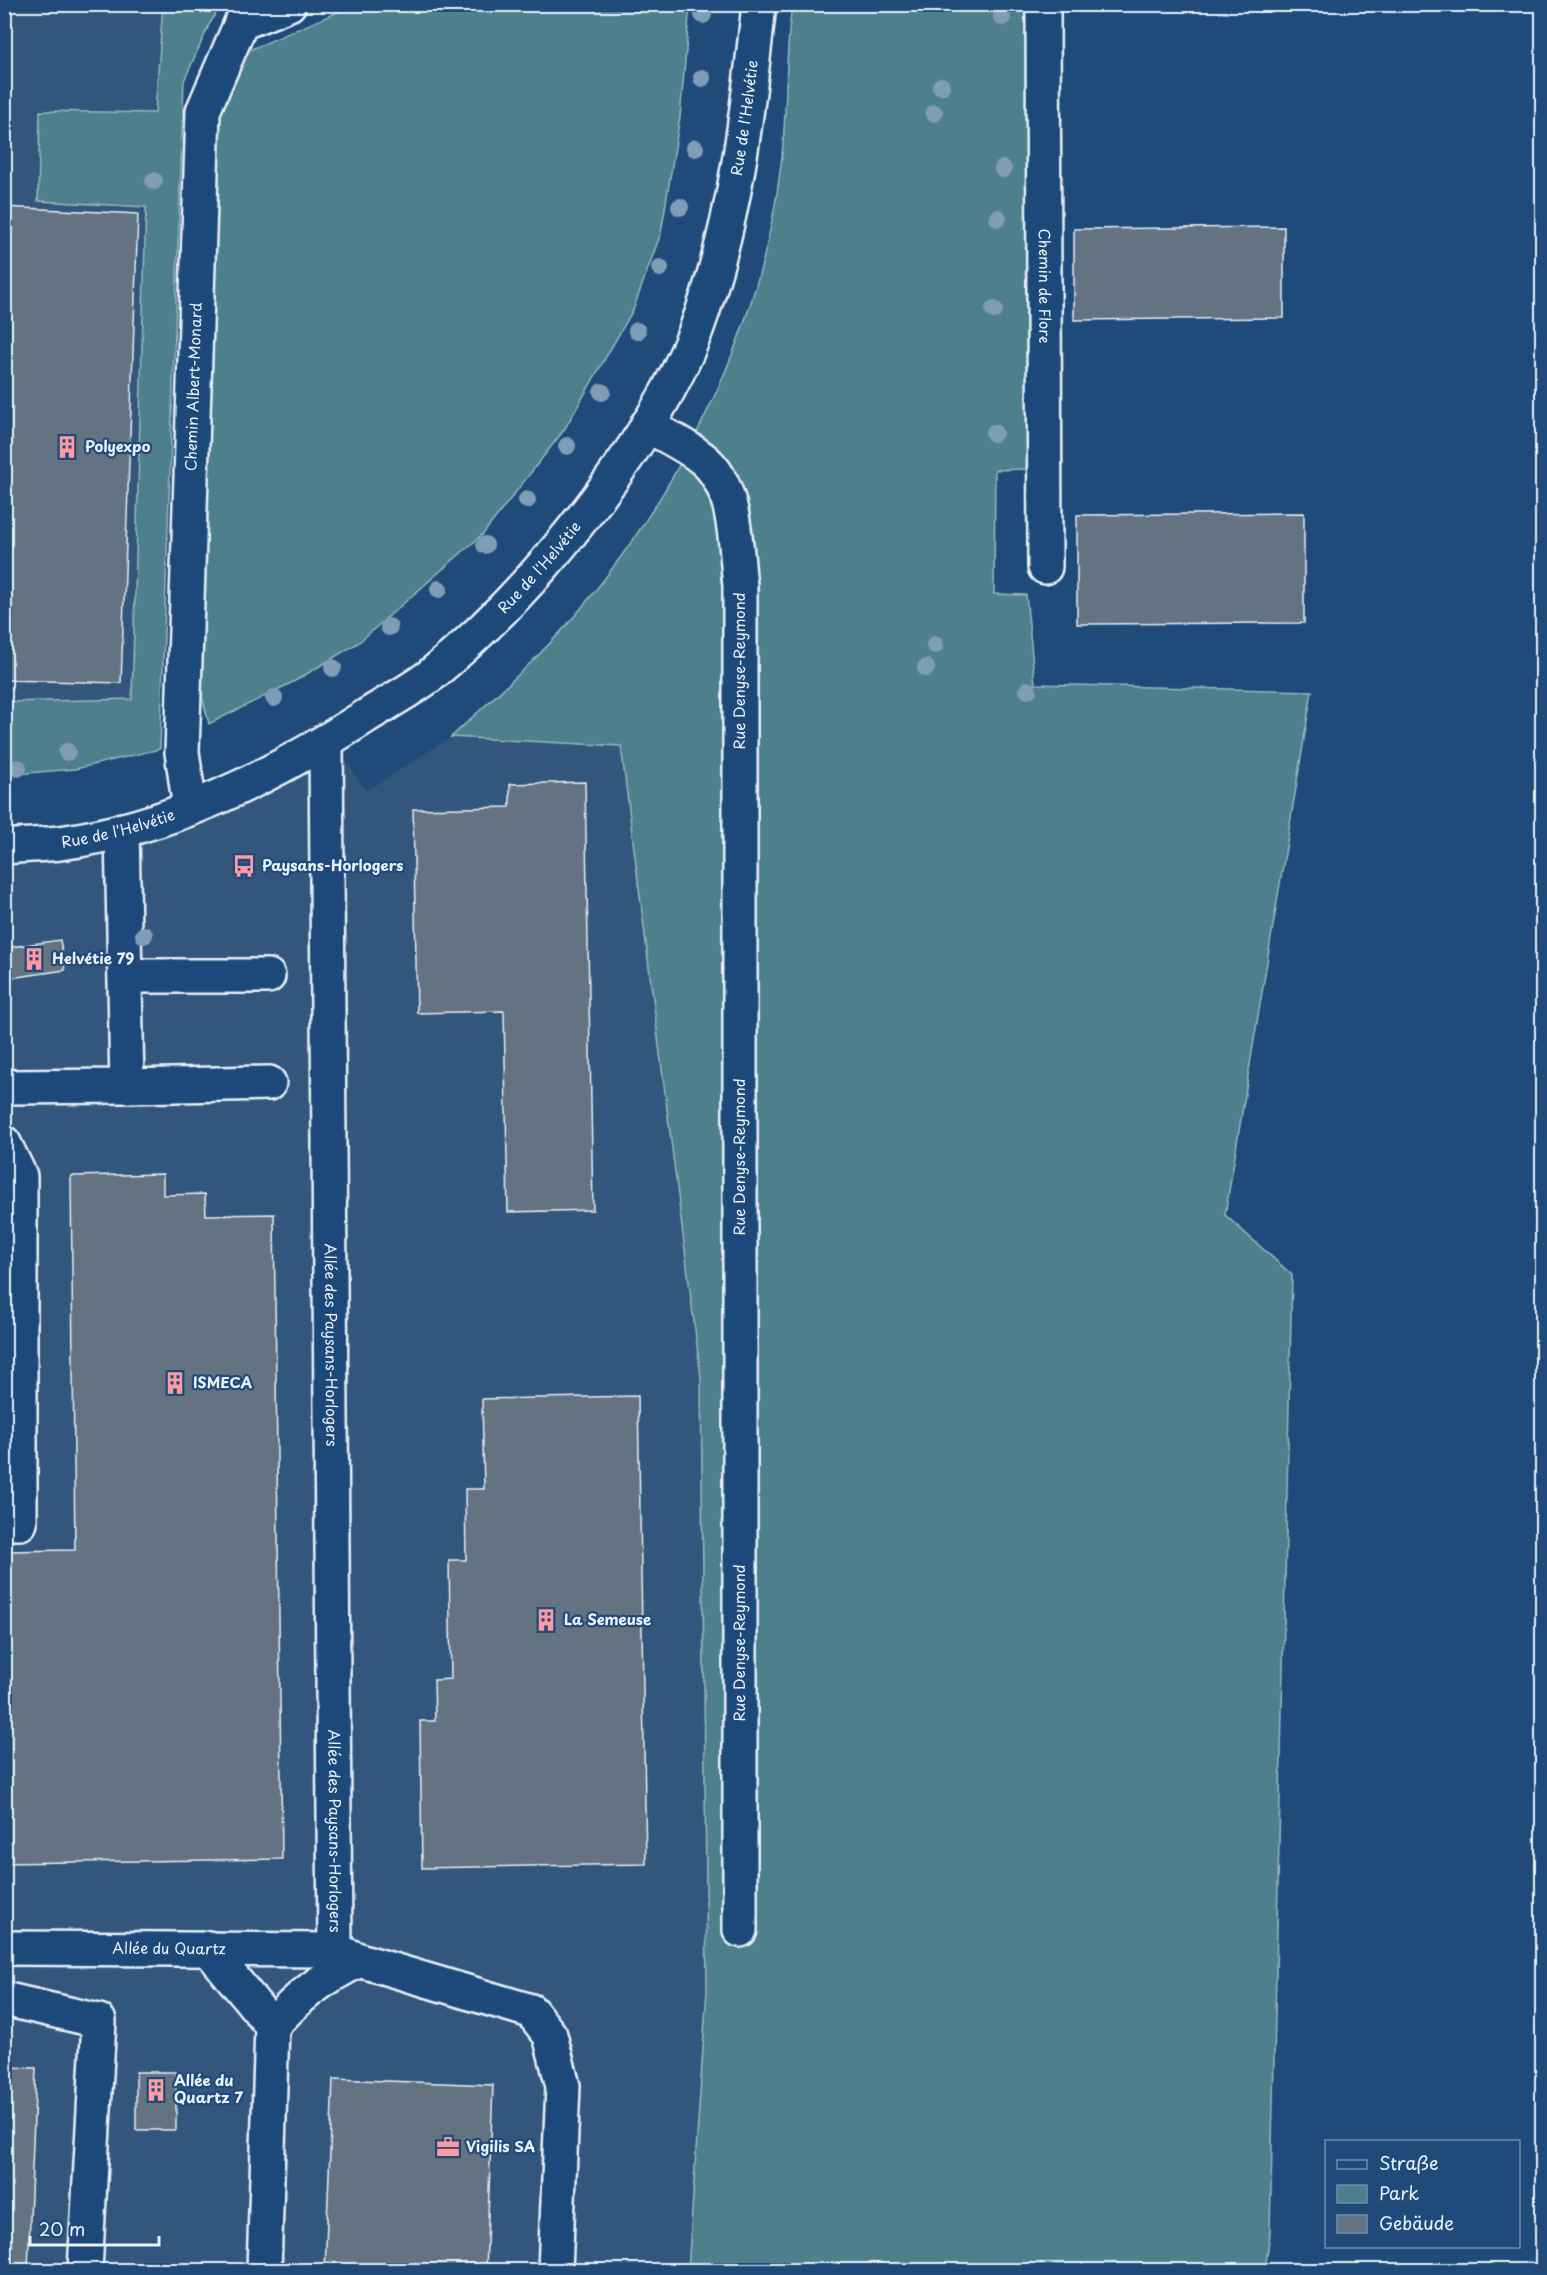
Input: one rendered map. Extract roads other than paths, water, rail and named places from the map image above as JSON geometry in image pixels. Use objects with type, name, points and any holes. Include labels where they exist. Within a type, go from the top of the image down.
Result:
[{"type":"street","name":"Chemin Albert-Monard","points":[[190,809],[182,752],[203,111],[241,23],[289,4]]},
{"type":"street","name":"Rue de l'Helvétie","points":[[4,846],[60,843],[122,830],[190,809],[267,774],[326,742],[429,677],[498,616],[560,548],[620,469],[647,425],[694,336],[735,198],[759,4]]},
{"type":"street","name":"Chemin de Flore","points":[[1043,4],[1045,567]]},
{"type":"street","name":"Rue Denyse-Reymond","points":[[647,425],[705,460],[720,479],[728,500],[740,585],[740,1930]]},
{"type":"street","name":"Allée des Paysans-Horlogers","points":[[326,742],[347,1955]]},
{"type":"street","points":[[122,830],[127,1086]]},
{"type":"street","points":[[125,976],[268,975]]},
{"type":"street","points":[[4,1087],[269,1083]]},
{"type":"street","points":[[4,1143],[20,1176],[20,1523],[4,1523]]},
{"type":"street","name":"Allée du Quartz","points":[[4,1948],[208,1948],[347,1955],[531,2011],[550,2035],[562,2086],[555,2271]]},
{"type":"street","points":[[208,1948],[272,2026]]},
{"type":"street","points":[[264,2271],[272,2026],[297,1999],[347,1955]]},
{"type":"street","points":[[4,1999],[99,2021],[85,2271]]},
{"type":"place","name":"Polyexpo","points":[[67,447]]},
{"type":"place","name":"Paysans-Horlogers","points":[[244,866]]},
{"type":"place","name":"Helvétie 79","points":[[34,959]]},
{"type":"place","name":"ISMECA","points":[[175,1383]]},
{"type":"place","name":"La Semeuse","points":[[546,1620]]},
{"type":"place","name":"Allée du Quartz 7","points":[[156,2090]]},
{"type":"place","name":"Vigilis SA","points":[[448,2147]]}]
